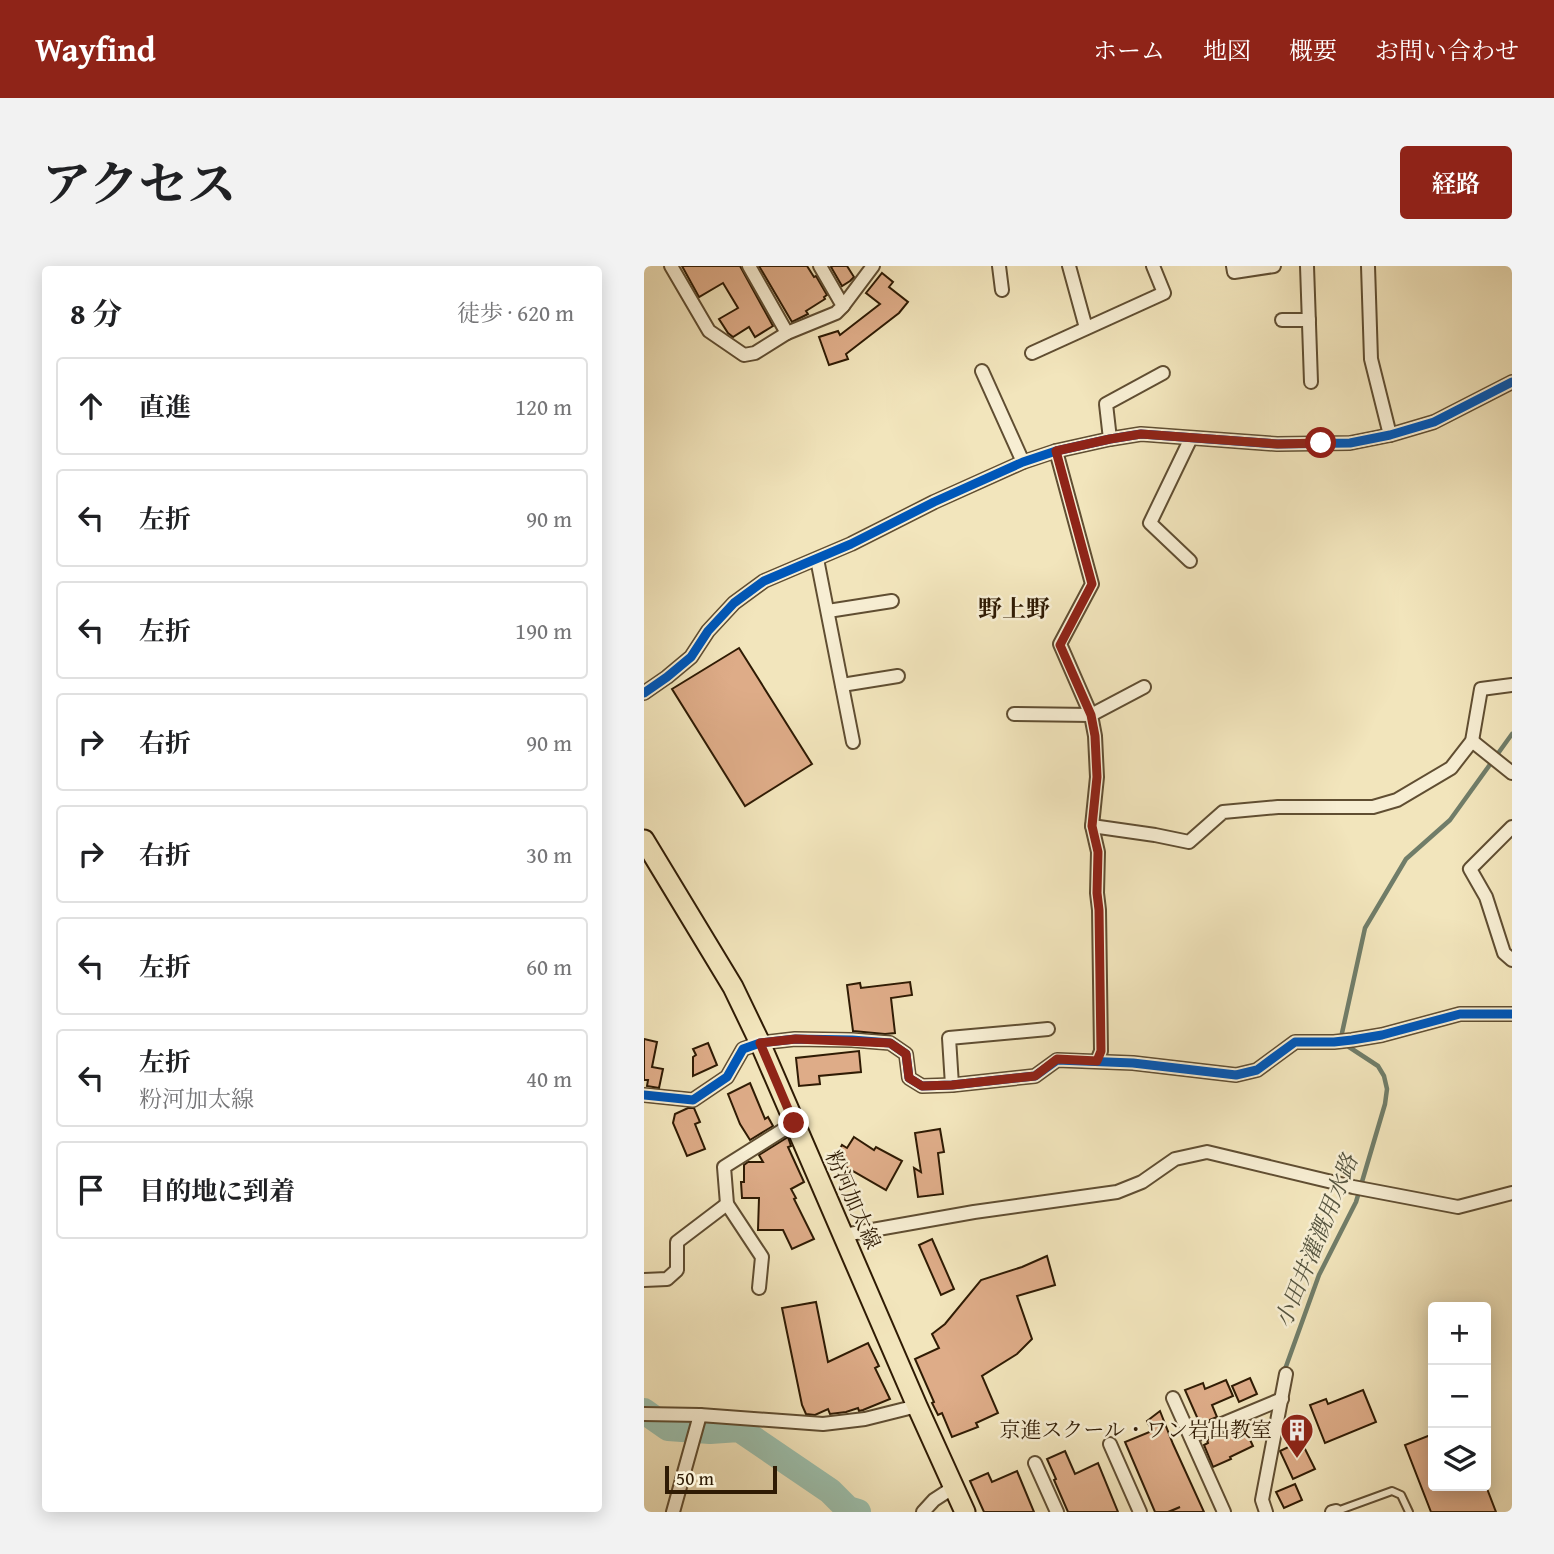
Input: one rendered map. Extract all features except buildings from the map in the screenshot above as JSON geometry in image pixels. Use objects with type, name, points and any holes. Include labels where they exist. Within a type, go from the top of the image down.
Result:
[{"type":"main road","name":"粉河加太線","points":[[644,839],[733,987],[760,1043],[965,1512]]},
{"type":"street","points":[[671,266],[709,331],[744,355],[755,353],[787,333],[836,313],[873,266]]},
{"type":"street","points":[[749,266],[787,333]]},
{"type":"street","points":[[820,266],[843,306]]},
{"type":"street","points":[[999,266],[1002,290]]},
{"type":"street","points":[[1069,266],[1086,328]]},
{"type":"street","points":[[1032,353],[1164,293],[1153,266]]},
{"type":"street","points":[[1233,266],[1234,272],[1273,266]]},
{"type":"street","points":[[1307,266],[1311,383]]},
{"type":"street","points":[[1368,266],[1371,359],[1390,435]]},
{"type":"street","points":[[1282,320],[1309,320]]},
{"type":"street","points":[[982,371],[1023,462]]},
{"type":"street","points":[[1110,439],[1105,404],[1163,373]]},
{"type":"street","points":[[644,693],[691,657],[708,631],[734,603],[764,581],[850,544],[1023,462],[1056,451],[1141,434],[1278,444],[1350,443],[1434,422],[1512,382]]},
{"type":"street","points":[[1190,561],[1150,523],[1191,438]]},
{"type":"street","points":[[1056,451],[1092,584],[1060,645],[1091,715],[1095,736],[1097,777],[1092,826],[1098,852],[1101,1051],[1097,1061]]},
{"type":"street","points":[[817,559],[853,742]]},
{"type":"street","points":[[828,611],[892,601]]},
{"type":"street","points":[[842,685],[898,676]]},
{"type":"street","points":[[1092,826],[1189,842],[1223,812],[1279,807],[1373,807],[1397,800],[1451,768],[1472,741],[1482,689],[1512,685]]},
{"type":"street","points":[[1014,713],[1091,715],[1144,687]]},
{"type":"street","points":[[1472,741],[1512,773]]},
{"type":"street","points":[[1512,827],[1470,869],[1486,897],[1504,953],[1512,960]]},
{"type":"street","points":[[644,1096],[693,1100],[727,1077],[743,1049],[760,1043],[796,1039],[890,1043],[906,1054],[909,1078],[922,1086],[952,1085],[1035,1076],[1057,1059],[1133,1063],[1236,1074],[1258,1070],[1295,1042],[1334,1042],[1382,1035],[1460,1014],[1512,1014]]},
{"type":"street","points":[[952,1085],[950,1038],[1048,1029]]},
{"type":"street","points":[[759,1288],[762,1257],[727,1204],[724,1167],[794,1123]]},
{"type":"street","points":[[844,1235],[974,1212],[1117,1192],[1142,1182],[1175,1160],[1207,1152],[1353,1187],[1458,1207],[1512,1193]]},
{"type":"street","points":[[644,1280],[667,1279],[677,1270],[677,1242],[727,1204]]},
{"type":"street","points":[[1266,1512],[1262,1500],[1286,1374]]},
{"type":"street","points":[[1173,1398],[1224,1512]]},
{"type":"street","points":[[1191,1437],[1282,1399]]},
{"type":"street","points":[[644,1414],[700,1415],[823,1424],[865,1419],[917,1406]]},
{"type":"street","points":[[673,1512],[700,1415]]},
{"type":"street","points":[[1110,1444],[1140,1512]]},
{"type":"street","points":[[1035,1463],[1057,1512]]},
{"type":"street","points":[[925,1510],[934,1500],[954,1487]]},
{"type":"lane","points":[[1335,1512],[1392,1491],[1401,1495],[1409,1512]]},
{"type":"waterway","name":"小田井灌漑用水路","points":[[1284,1372],[1319,1275],[1356,1202],[1385,1104],[1387,1089],[1378,1066],[1349,1047],[1342,1033],[1365,928],[1406,859],[1450,820],[1512,734]]},
{"type":"waterway","points":[[644,1411],[668,1428],[710,1431],[739,1429],[830,1491],[848,1509],[858,1512]]},
{"type":"cycle path","points":[[644,693],[691,657],[708,631],[734,603],[764,581],[851,544],[934,502],[1023,462],[1056,451],[1141,434],[1277,444],[1350,443],[1434,422],[1512,382]]},
{"type":"cycle path","points":[[644,1095],[693,1100],[727,1077],[743,1049],[760,1043],[795,1039],[890,1043],[906,1054],[909,1078],[922,1086],[952,1085],[1035,1076],[1057,1060],[1133,1063],[1236,1075],[1257,1070],[1295,1042],[1334,1042],[1382,1035],[1460,1014],[1512,1014]]},
{"type":"place","name":"京進スクール・ワン岩出教室","points":[[1297,1460]]},
{"type":"district","name":"野上野","points":[[1014,609]]},
{"type":"route","points":[[794,1123],[760,1043],[796,1039],[890,1043],[906,1054],[909,1078],[922,1086],[1035,1076],[1057,1059],[1097,1061],[1101,1051],[1098,852],[1092,826],[1097,777],[1095,736],[1091,715],[1060,645],[1092,584],[1056,451],[1141,434],[1278,444],[1321,443]]}]
